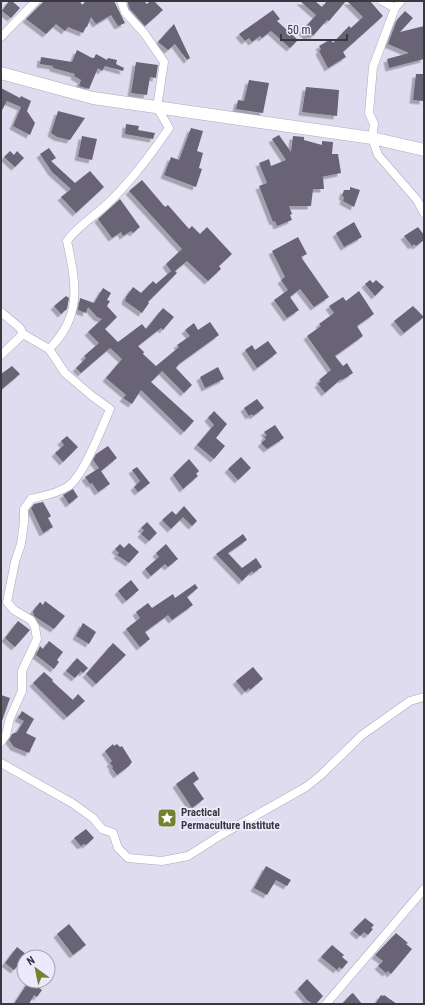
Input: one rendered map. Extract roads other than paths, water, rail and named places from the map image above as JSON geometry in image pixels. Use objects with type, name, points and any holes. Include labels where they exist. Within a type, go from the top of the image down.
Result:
[{"type":"main road","points":[[1,73],[93,98],[372,138],[424,150]]},
{"type":"street","points":[[1,37],[36,1]]},
{"type":"street","points":[[121,1],[124,12],[144,33],[164,62],[157,108],[169,128]]},
{"type":"street","points":[[382,1],[395,8]]},
{"type":"street","points":[[401,1],[395,8],[373,67],[369,113],[374,124],[372,138],[378,155],[417,200],[424,213]]},
{"type":"street","points":[[50,349],[61,337],[76,298],[67,241],[75,230],[105,206],[151,155],[169,128],[172,110]]},
{"type":"street","points":[[1,312],[20,328],[24,334],[50,349],[65,373],[110,409],[82,469],[68,487],[52,494],[31,499],[24,510],[21,544],[15,562],[7,602],[14,610],[31,620],[35,628],[37,639],[22,671],[22,690],[10,718],[6,734],[1,742]]},
{"type":"street","points":[[1,355],[24,334]]},
{"type":"street","points":[[1,763],[72,803],[93,818],[102,828],[113,833],[118,848],[128,858],[162,862],[188,856],[221,834],[306,787],[321,775],[362,735],[410,701],[424,697]]},
{"type":"street","points":[[326,1004],[424,889]]},
{"type":"place","name":"Practical Permaculture Institute","points":[[167,818]]}]
